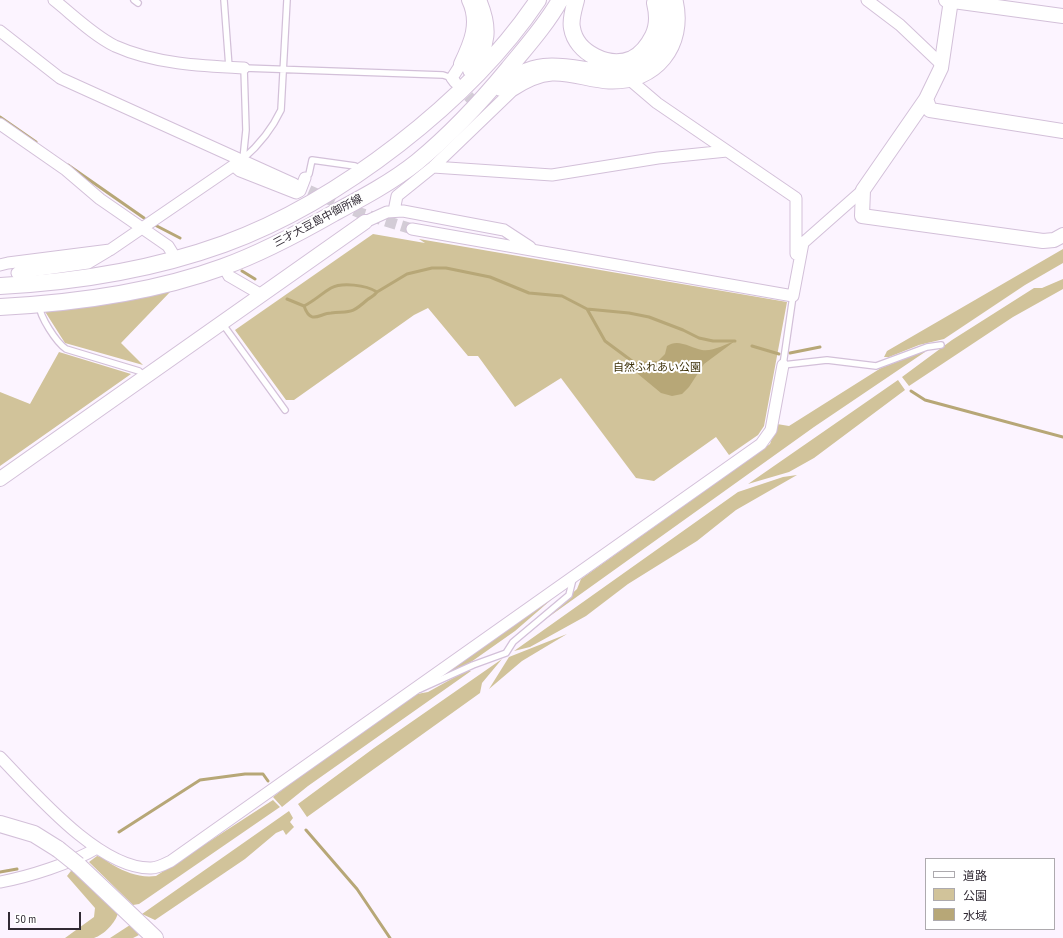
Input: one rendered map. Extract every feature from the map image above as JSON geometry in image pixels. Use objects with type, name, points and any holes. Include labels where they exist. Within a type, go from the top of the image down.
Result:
[{"type":"main road","points":[[446,103],[481,56],[485,43],[486,27],[478,0]]},
{"type":"main road","name":"三才大豆島中御所線","points":[[2,283],[77,280],[127,271],[176,259],[225,244],[293,213],[357,173],[415,131],[472,80],[538,0]]},
{"type":"main road","name":"三才大豆島中御所線","points":[[0,307],[39,305],[86,299],[140,289],[224,267],[271,246],[367,195],[416,163],[460,124],[523,51],[560,0]]},
{"type":"main road","points":[[576,0],[571,27],[583,50],[603,60],[619,62],[640,55],[649,45],[658,21],[654,0]]},
{"type":"main road","points":[[460,124],[506,83],[516,76],[531,69],[554,66],[606,73],[619,73],[635,69],[648,62],[657,53],[665,39],[668,12],[664,0]]},
{"type":"main road","points":[[0,824],[34,834],[58,849],[78,865],[154,938]]},
{"type":"street","points":[[54,0],[115,46],[156,60],[244,68]]},
{"type":"street","points":[[453,80],[472,40],[476,26],[469,0]]},
{"type":"street","points":[[394,211],[396,196],[433,168],[486,114],[512,91],[520,86],[541,77],[560,75],[610,83],[640,79],[651,73],[670,54],[679,33],[680,19],[677,0]]},
{"type":"street","points":[[867,0],[900,25],[942,64]]},
{"type":"street","points":[[412,229],[793,296],[803,243],[863,190],[926,99],[942,64],[949,0],[1063,16]]},
{"type":"street","points":[[0,31],[60,78],[238,163],[294,184]]},
{"type":"street","points":[[630,80],[657,103],[796,198],[797,278]]},
{"type":"street","points":[[926,99],[930,110],[1063,131]]},
{"type":"street","points":[[0,124],[66,170],[100,199],[168,246],[176,259]]},
{"type":"street","points":[[433,168],[552,175],[658,158],[728,151]]},
{"type":"street","points":[[238,163],[240,171],[296,193],[300,191],[305,178]]},
{"type":"street","points":[[17,273],[88,263],[143,228],[238,163]]},
{"type":"street","points":[[863,190],[862,216],[1043,241],[1054,240],[1063,235]]},
{"type":"street","points":[[0,479],[222,323],[260,294],[365,222],[381,214],[394,211],[403,211],[504,230],[534,250]]},
{"type":"street","points":[[0,266],[8,262],[110,250]]},
{"type":"street","points":[[224,267],[229,276],[260,294]]},
{"type":"street","points":[[0,757],[61,819],[97,848],[133,866],[152,868],[160,867],[171,861],[411,693],[761,444],[771,430],[783,365]]},
{"type":"street","points":[[0,882],[56,866],[97,848]]},
{"type":"lane","points":[[224,0],[229,67]]},
{"type":"lane","points":[[238,163],[259,145],[274,124],[281,110],[288,0]]},
{"type":"lane","points":[[238,163],[246,130],[244,68],[284,68],[443,75],[453,80]]},
{"type":"lane","points":[[305,178],[308,174],[312,160],[355,166]]},
{"type":"lane","points":[[793,296],[783,365],[827,360],[876,366],[927,347],[940,345]]},
{"type":"lane","points":[[39,305],[41,315],[60,344],[66,349],[139,371],[146,377]]},
{"type":"lane","points":[[222,323],[285,410]]},
{"type":"lane","points":[[411,693],[473,665],[506,653],[514,642],[569,595],[572,579]]},
{"type":"green space","name":"自然ふれあい公園","points":[[373,234],[425,243],[419,239],[787,302],[764,426],[758,435],[729,455],[716,437],[654,481],[636,478],[561,378],[515,407],[478,356],[468,356],[428,308],[414,315],[294,400],[286,400],[235,330]]},
{"type":"green space","points":[[1063,249],[1063,263],[1025,285],[944,339],[919,345],[889,357],[884,357],[887,351]]},
{"type":"green space","points":[[1063,279],[1063,289],[1013,317],[909,386],[902,377],[952,340],[1034,288],[1042,288]]},
{"type":"green space","points":[[171,291],[121,343],[143,365],[65,343],[44,310]]},
{"type":"green space","points":[[59,352],[131,374],[0,466],[0,392],[30,404]]},
{"type":"green space","points":[[925,352],[814,427],[536,626],[577,589],[581,579],[770,444],[777,424],[789,426],[881,368]]},
{"type":"green space","points":[[898,380],[905,390],[814,458],[789,472],[748,484]]},
{"type":"green space","points":[[797,475],[736,510],[697,541],[628,584],[586,616],[530,647],[514,651],[738,492],[783,477]]},
{"type":"green space","points":[[559,593],[515,631],[471,662],[440,678],[438,676]]},
{"type":"green space","points":[[567,634],[522,661],[489,689],[509,657]]},
{"type":"green space","points":[[502,659],[482,683],[480,693],[307,817],[298,804],[374,748]]},
{"type":"green space","points":[[466,671],[471,671],[308,786],[282,807],[273,797],[320,760],[417,694],[428,692]]},
{"type":"green space","points":[[273,800],[280,807],[139,904],[133,905],[89,862],[97,856],[102,857],[113,865],[129,873],[139,876],[156,876]]},
{"type":"green space","points":[[289,811],[293,818],[290,822],[294,827],[286,835],[283,830],[276,833],[245,859],[155,920],[142,914]]},
{"type":"green space","points":[[74,867],[118,913],[117,917],[109,928],[94,938],[65,938],[94,917],[95,908],[67,876]]},
{"type":"green space","points":[[130,925],[139,935],[133,938],[110,938]]},
{"type":"water","points":[[735,341],[704,364],[689,387],[682,394],[672,396],[661,393],[638,374],[633,362],[658,361],[665,354],[667,346],[671,344],[680,343],[706,350],[714,349]]},
{"type":"waterway","points":[[0,117],[36,142]]},
{"type":"waterway","points":[[68,165],[144,218]]},
{"type":"waterway","points":[[153,224],[180,238]]},
{"type":"waterway","points":[[287,299],[304,306],[331,288],[341,285],[361,286],[377,292],[407,274],[432,268],[446,268],[490,277],[529,293],[562,296],[587,309],[629,313],[649,317],[699,338],[713,341],[735,341]]},
{"type":"waterway","points":[[242,271],[255,279]]},
{"type":"waterway","points":[[304,306],[310,316],[313,317],[347,312],[358,308],[377,292]]},
{"type":"waterway","points":[[587,309],[605,341],[636,364]]},
{"type":"waterway","points":[[752,346],[779,354]]},
{"type":"waterway","points":[[790,353],[820,347]]},
{"type":"waterway","points":[[911,391],[925,400],[1063,437]]},
{"type":"waterway","points":[[119,832],[200,780],[245,774],[263,774],[268,781]]},
{"type":"waterway","points":[[306,830],[357,889],[390,938]]},
{"type":"waterway","points":[[0,872],[17,869]]},
{"type":"tunnel","points":[[457,84],[484,113]]},
{"type":"tunnel","points":[[294,184],[360,213],[412,229]]}]
